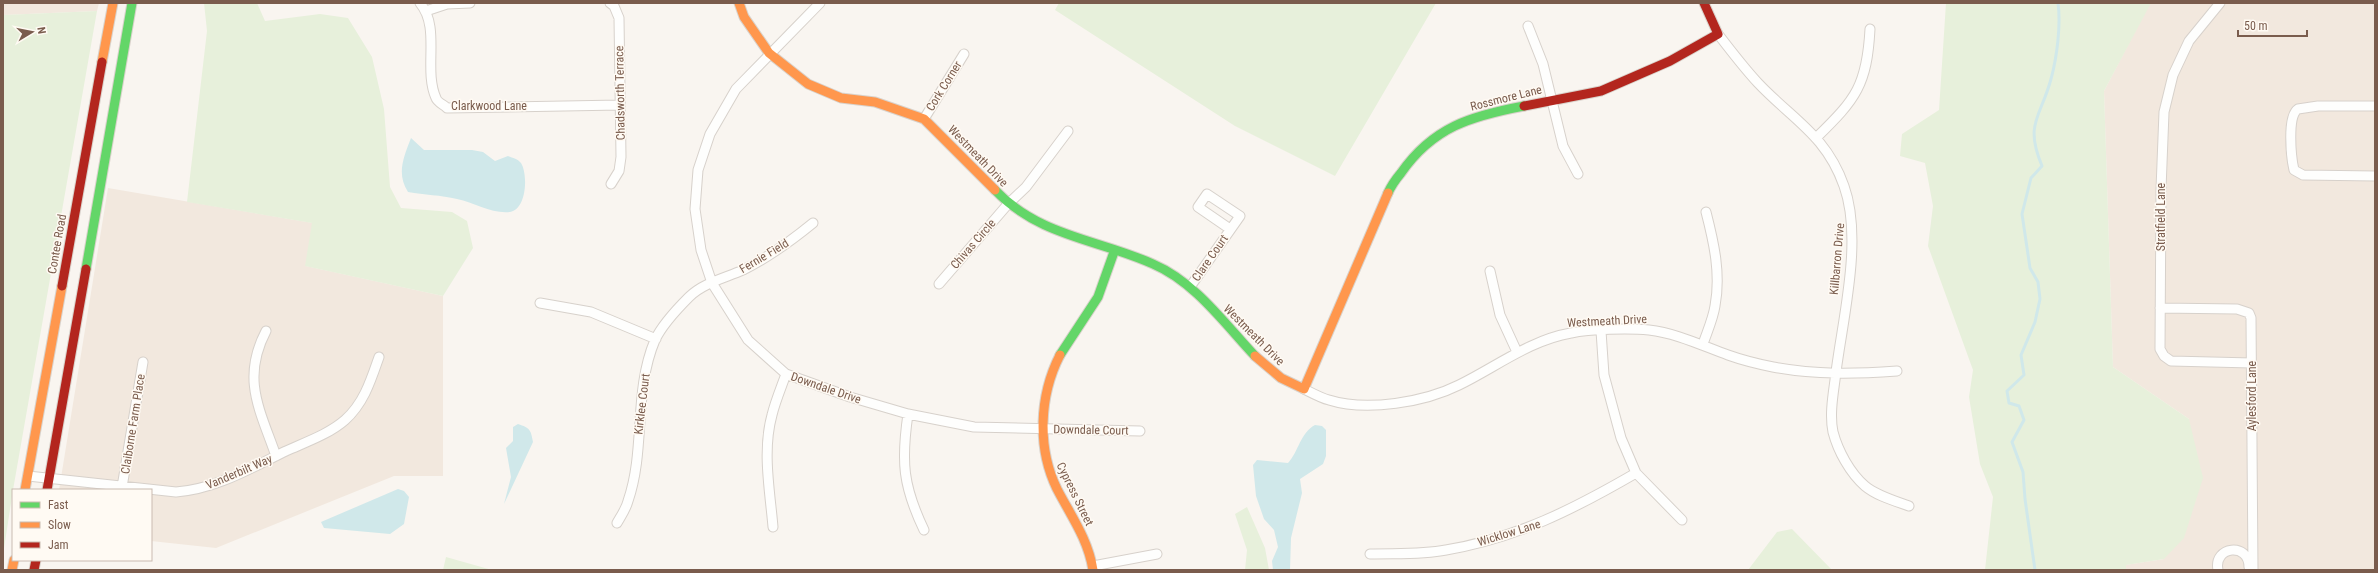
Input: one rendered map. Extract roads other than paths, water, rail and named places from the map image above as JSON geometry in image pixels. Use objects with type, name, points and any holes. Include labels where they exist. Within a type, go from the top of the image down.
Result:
[{"type":"street","name":"Contee Road","points":[[26,489],[114,3]]},
{"type":"street","points":[[47,489],[132,3]]},
{"type":"street","name":"Clarkwood Lane","points":[[420,3],[426,10],[430,30],[433,84],[436,99],[447,108],[620,105]]},
{"type":"street","points":[[426,10],[448,4],[470,3]]},
{"type":"street","name":"Chadsworth Terrace","points":[[610,3],[614,6],[619,18],[620,105],[619,171],[611,184]]},
{"type":"street","name":"Westmeath Drive","points":[[739,3],[744,17],[769,54],[808,84],[841,98],[875,102],[900,109],[924,119],[1008,204],[1036,221],[1074,238],[1154,264],[1190,287],[1256,357],[1281,378],[1329,400],[1358,405],[1407,402],[1458,386],[1517,352],[1571,333],[1600,331],[1649,330],[1703,344],[1728,355],[1774,367],[1836,375],[1896,371]]},
{"type":"street","name":"Downdale Drive","points":[[820,3],[736,89],[710,134],[698,170],[695,209],[701,250],[712,283],[748,340],[786,374],[850,398],[908,414],[974,427],[1043,430]]},
{"type":"street","name":"Killbarron Drive","points":[[1704,3],[1718,34],[1758,83],[1817,137],[1834,162],[1844,186],[1852,218],[1851,255],[1832,405],[1833,431],[1840,450],[1851,469],[1866,486],[1890,500],[1909,506]]},
{"type":"street","name":"Stratfield Lane","points":[[2220,3],[2189,40],[2173,75],[2164,112],[2160,189],[2160,349],[2168,360],[2252,363]]},
{"type":"street","points":[[1528,26],[1543,64],[1563,146],[1578,174]]},
{"type":"street","points":[[1817,137],[1847,108],[1864,77],[1869,56],[1870,29]]},
{"type":"street","name":"Rossmore Lane","points":[[1304,389],[1389,190],[1414,154],[1443,131],[1482,114],[1601,90],[1670,61],[1718,34]]},
{"type":"street","name":"Cork Corner","points":[[924,119],[964,54]]},
{"type":"street","points":[[2375,106],[2318,106],[2298,109],[2292,119],[2291,156],[2294,170],[2303,176],[2375,176]]},
{"type":"street","name":"Chivas Circle","points":[[939,284],[1008,204],[1026,187],[1068,132]]},
{"type":"street","points":[[1703,344],[1715,306],[1717,278],[1716,248],[1706,212]]},
{"type":"street","name":"Fernie Field","points":[[712,283],[742,270],[779,250],[813,223]]},
{"type":"street","name":"Clare Court","points":[[1190,287],[1230,229]]},
{"type":"street","name":"Cypress Street","points":[[1093,568],[1076,522],[1061,496],[1047,463],[1043,430],[1045,392],[1063,349],[1098,296],[1114,252]]},
{"type":"street","points":[[1490,271],[1500,315],[1517,352]]},
{"type":"street","name":"Kirklee Court","points":[[617,523],[628,502],[636,469],[641,397],[646,369],[656,339],[690,296],[712,283]]},
{"type":"street","points":[[540,303],[591,312],[656,339]]},
{"type":"street","name":"Aylesford Lane","points":[[2160,308],[2238,309],[2247,312],[2252,320],[2253,570]]},
{"type":"street","points":[[266,331],[254,363],[254,379],[261,414],[276,456]]},
{"type":"street","points":[[1600,331],[1604,375],[1611,406],[1621,438],[1636,473],[1682,520]]},
{"type":"street","name":"Vanderbilt Way","points":[[152,489],[176,492],[194,490],[219,483],[328,432],[345,420],[357,407],[368,390],[379,356]]},
{"type":"street","name":"Claiborne Farm Place","points":[[122,486],[143,362]]},
{"type":"street","points":[[773,527],[768,473],[768,444],[771,416],[786,374]]},
{"type":"street","points":[[908,414],[903,449],[904,473],[913,506],[924,530]]},
{"type":"street","name":"Downdale Court","points":[[1043,430],[1140,430]]},
{"type":"street","name":"Wicklow Lane","points":[[1370,554],[1444,551],[1498,538],[1548,520],[1582,504],[1636,473]]},
{"type":"street","name":"Vanderbilt Way","points":[[28,476],[149,489]]},
{"type":"street","points":[[2218,570],[2217,562],[2222,554],[2235,549],[2245,554],[2248,558],[2249,570]]},
{"type":"street","points":[[1093,568],[1157,554]]},
{"type":"water","points":[[411,138],[424,150],[472,150],[483,152],[495,161],[508,156],[517,160],[521,163],[525,175],[523,198],[520,205],[510,212],[503,212],[490,210],[451,198],[408,192],[402,178],[402,165]]},
{"type":"water","points":[[518,424],[529,430],[532,435],[533,442],[504,504],[511,477],[506,448],[513,441],[513,427]]},
{"type":"water","points":[[1315,425],[1322,426],[1326,430],[1326,456],[1323,464],[1300,479],[1302,493],[1291,538],[1290,570],[1273,570],[1272,561],[1278,547],[1274,530],[1264,519],[1256,496],[1253,465],[1257,460],[1288,463],[1303,437],[1310,428]]},
{"type":"water","points":[[398,489],[404,491],[409,497],[404,524],[390,534],[324,528],[321,522]]},
{"type":"waterway","points":[[2035,570],[2025,499],[2023,472],[2012,442],[2024,420],[2019,406],[2009,403],[2007,391],[2024,375],[2021,355],[2035,322],[2040,299],[2038,282],[2030,268],[2022,214],[2031,178],[2042,166],[2034,140],[2034,130],[2051,79],[2055,61],[2059,31],[2058,3]]}]
